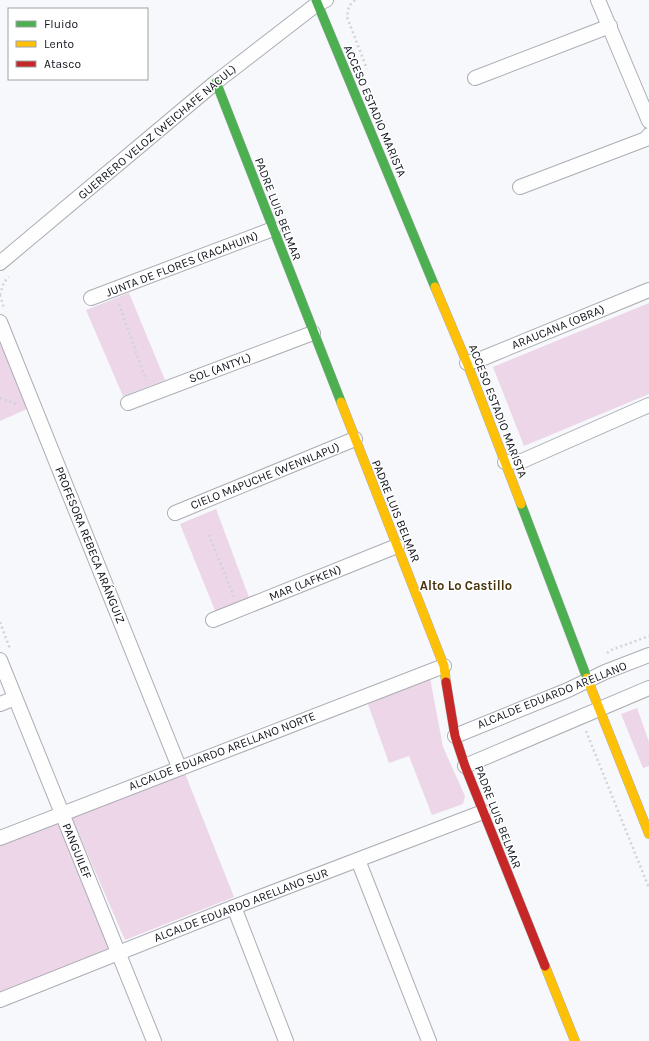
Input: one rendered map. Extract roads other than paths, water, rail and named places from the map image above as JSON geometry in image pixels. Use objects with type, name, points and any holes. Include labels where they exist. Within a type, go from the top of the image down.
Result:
[{"type":"street","points":[[598,0],[649,121]]},
{"type":"street","name":"GUERRERO VELOZ (WEICHAFE NACUL)","points":[[0,264],[216,82],[320,1]]},
{"type":"street","name":"ACCESO ESTADIO MARISTA","points":[[320,1],[467,363],[588,681],[649,834]]},
{"type":"street","points":[[476,78],[610,26]]},
{"type":"street","name":"PADRE LUIS BELMAR","points":[[216,82],[444,666],[455,736],[465,766],[575,1041]]},
{"type":"street","points":[[520,187],[646,139],[649,135]]},
{"type":"street","name":"JUNTA DE FLORES (RACAHUIN)","points":[[91,298],[273,230]]},
{"type":"street","name":"ARAUCANA (OBRA)","points":[[467,363],[482,359],[649,290]]},
{"type":"street","name":"PROFESORA REBECA ARÁNGUIZ","points":[[3,318],[179,767]]},
{"type":"street","name":"SOL (ANTYL)","points":[[128,403],[313,333]]},
{"type":"street","points":[[505,462],[522,461],[649,405]]},
{"type":"street","name":"CIELO MAPUCHE (WENNLAPU)","points":[[175,513],[355,439]]},
{"type":"street","name":"MAR (LAFKEN)","points":[[213,620],[397,546]]},
{"type":"street","name":"ALCALDE EDUARDO ARELLANO","points":[[455,736],[588,681],[605,672],[649,655]]},
{"type":"street","name":"PANGUILEF","points":[[0,660],[154,1041]]},
{"type":"street","name":"ALCALDE EDUARDO ARELLANO NORTE","points":[[0,838],[179,767],[444,666]]},
{"type":"street","points":[[465,766],[649,688]]},
{"type":"street","points":[[0,704],[15,698]]},
{"type":"street","name":"ALCALDE EDUARDO ARELLANO SUR","points":[[0,1000],[234,907],[483,812]]},
{"type":"street","points":[[358,860],[429,1041]]},
{"type":"street","points":[[234,907],[286,1041]]},
{"type":"district","name":"Alto Lo Castillo","points":[[466,585]]}]
